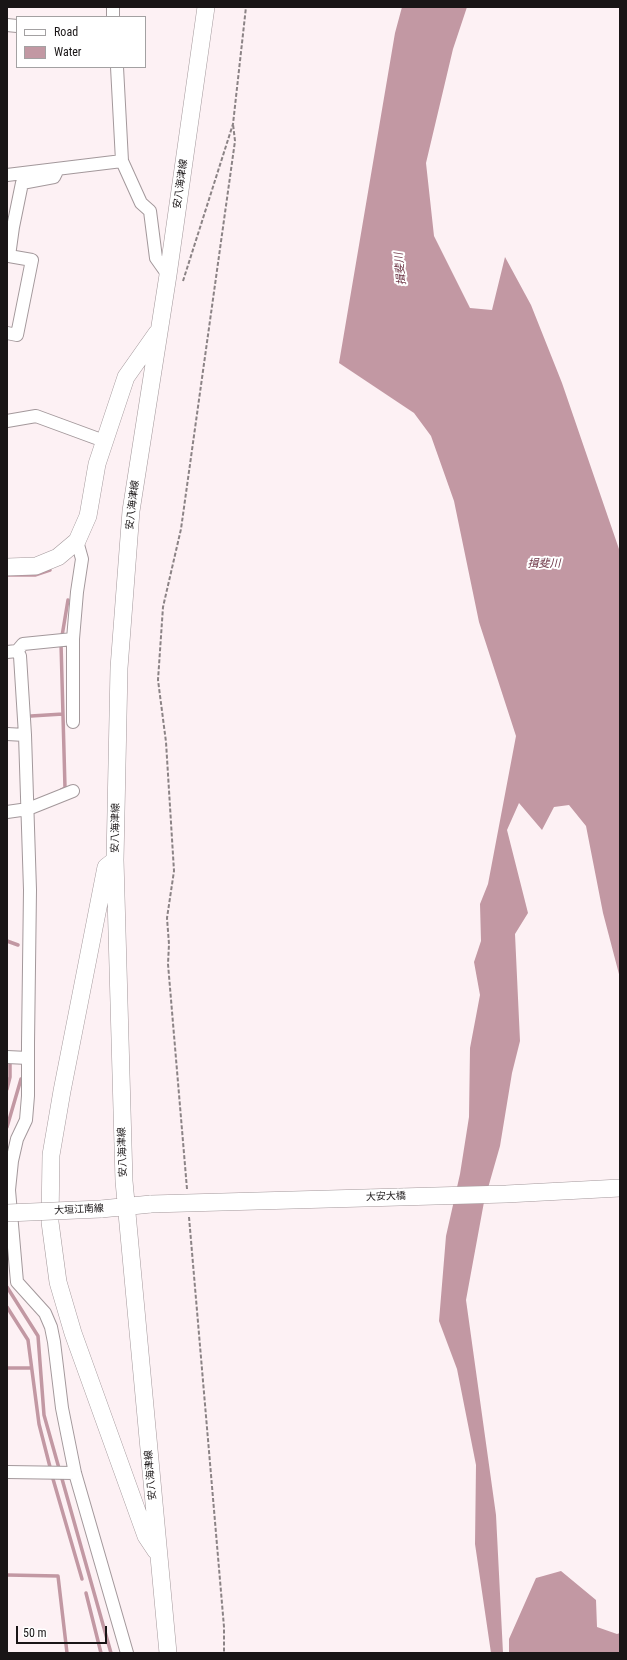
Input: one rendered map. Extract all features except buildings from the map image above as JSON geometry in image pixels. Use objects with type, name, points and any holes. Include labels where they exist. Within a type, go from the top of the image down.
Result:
[{"type":"main road","name":"安八海津線","points":[[168,1653],[124,1181],[116,860],[119,668],[131,511],[148,408],[158,331],[168,275],[206,7]]},
{"type":"main road","points":[[7,567],[36,566],[58,557],[77,541],[88,516],[97,464],[126,377],[158,331]]},
{"type":"main road","points":[[116,860],[106,867],[62,1091],[52,1155],[50,1222],[52,1247],[58,1282],[74,1333],[146,1536],[159,1555]]},
{"type":"main road","name":"大安大橋","points":[[151,1204],[506,1194],[620,1188]]},
{"type":"main road","name":"大垣江南線","points":[[7,1213],[101,1209],[151,1204]]},
{"type":"street","points":[[117,68],[122,161],[141,203],[150,211],[156,258],[168,275]]},
{"type":"street","points":[[7,175],[122,161]]},
{"type":"street","points":[[7,333],[17,335],[32,260],[8,256],[22,183],[54,178],[58,169]]},
{"type":"street","points":[[7,421],[36,416],[104,441]]},
{"type":"street","points":[[73,722],[74,639],[77,592],[82,559],[77,541]]},
{"type":"street","points":[[74,639],[23,644],[12,652],[20,656],[25,735],[30,890],[28,1096],[26,1120],[18,1139],[12,1161],[8,1190],[17,1282],[45,1313],[51,1327],[62,1408],[75,1473],[127,1653]]},
{"type":"street","points":[[7,734],[25,735]]},
{"type":"street","points":[[7,812],[28,809],[73,791]]},
{"type":"street","points":[[7,1057],[28,1058]]},
{"type":"street","points":[[7,1472],[75,1473]]},
{"type":"path","points":[[181,288],[233,124],[246,7]]},
{"type":"path","points":[[187,1194],[168,964],[169,944],[166,918],[174,871],[166,742],[158,680],[163,607],[181,529],[235,141],[233,124]]},
{"type":"path","points":[[188,1210],[224,1627],[224,1653]]},
{"type":"water","name":"揖斐川","points":[[402,7],[467,7],[453,49],[426,163],[434,236],[470,308],[492,310],[505,257],[531,305],[562,383],[620,552],[620,978],[603,913],[586,826],[569,805],[554,807],[542,830],[519,803],[507,830],[528,913],[515,934],[520,1041],[512,1073],[500,1146],[484,1202],[466,1300],[496,1515],[503,1653],[491,1653],[475,1544],[476,1465],[457,1369],[439,1321],[446,1236],[460,1174],[469,1117],[470,1048],[480,995],[474,962],[481,941],[480,904],[488,884],[516,736],[479,622],[454,501],[431,436],[414,413],[339,363],[395,33]]},
{"type":"water","points":[[561,1571],[596,1600],[597,1627],[617,1634],[620,1633],[620,1653],[509,1653],[509,1639],[536,1578]]},
{"type":"waterway","points":[[7,575],[35,575],[50,570]]},
{"type":"waterway","points":[[62,636],[68,600]]},
{"type":"waterway","points":[[61,643],[65,788],[61,790]]},
{"type":"waterway","points":[[31,716],[63,714]]},
{"type":"waterway","points":[[7,941],[18,945]]},
{"type":"waterway","points":[[7,1089],[10,1077],[10,1062]]},
{"type":"waterway","points":[[7,1127],[21,1079]]},
{"type":"waterway","points":[[7,1287],[38,1336],[44,1415],[111,1653]]},
{"type":"waterway","points":[[7,1307],[28,1340],[39,1424],[50,1467]]},
{"type":"waterway","points":[[7,1368],[31,1368]]},
{"type":"waterway","points":[[53,1479],[82,1579]]},
{"type":"waterway","points":[[7,1575],[58,1576],[67,1653]]},
{"type":"waterway","points":[[86,1593],[101,1653]]}]
